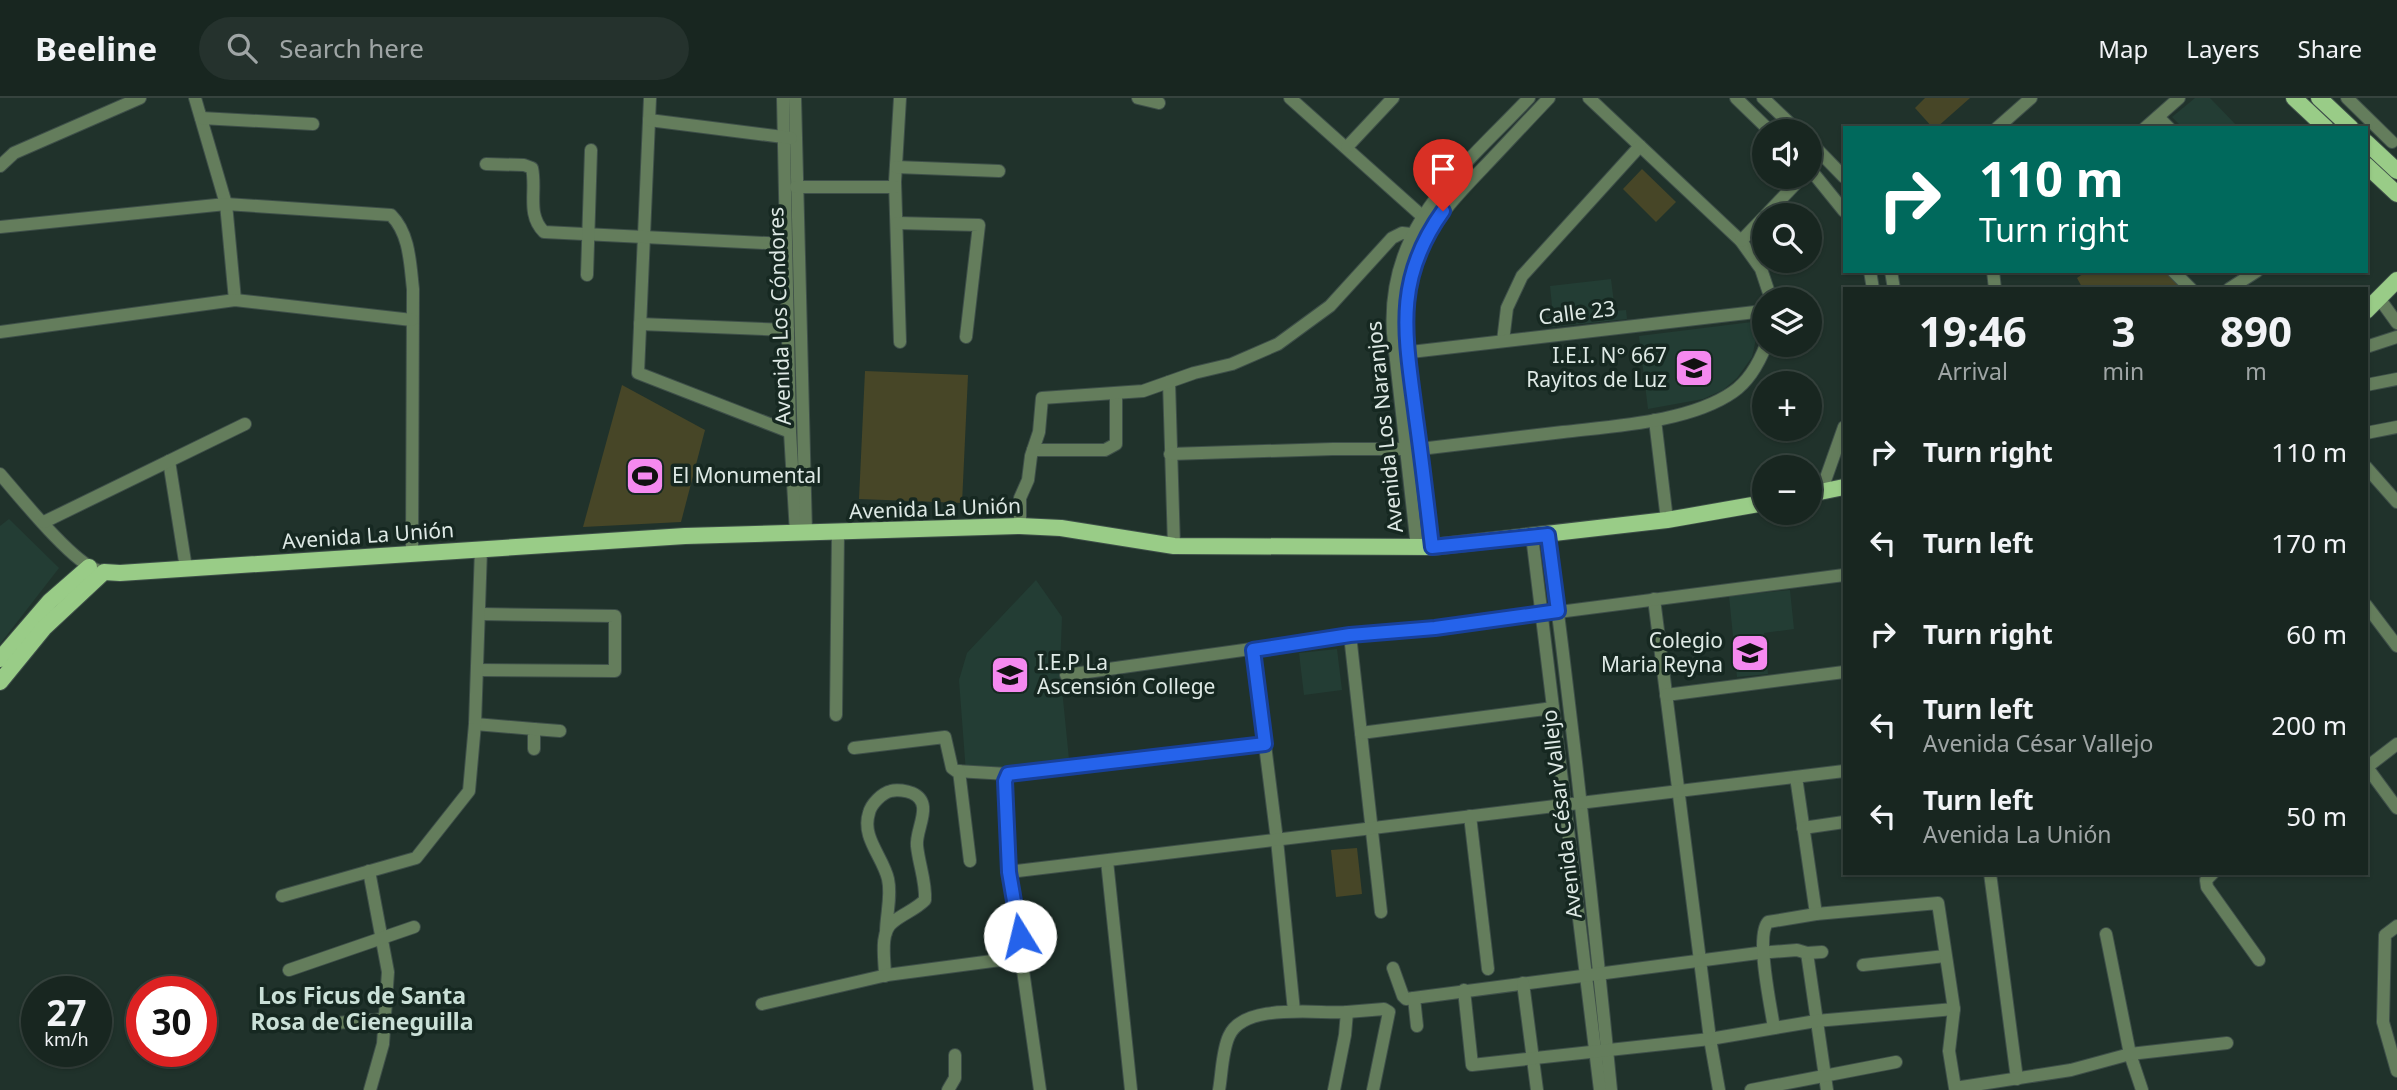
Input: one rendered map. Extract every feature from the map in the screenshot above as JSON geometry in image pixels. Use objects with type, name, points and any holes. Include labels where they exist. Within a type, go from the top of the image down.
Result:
[{"type":"main road","points":[[2294,98],[2324,126]]},
{"type":"main road","points":[[2319,98],[2349,126]]},
{"type":"main road","points":[[2368,144],[2397,171]]},
{"type":"main road","points":[[2368,167],[2397,194]]},
{"type":"main road","points":[[2368,309],[2397,279]]},
{"type":"main road","points":[[1822,492],[1843,487]]},
{"type":"main road","name":"Avenida La Unión","points":[[97,569],[186,568],[635,539],[1020,526],[1061,528],[1174,546],[1424,547],[1667,520],[1752,505]]},
{"type":"main road","points":[[0,659],[50,601],[97,569]]},
{"type":"main road","points":[[0,682],[97,569]]},
{"type":"street","points":[[0,166],[14,153],[140,98]]},
{"type":"street","points":[[195,98],[226,204],[235,300]]},
{"type":"street","points":[[650,98],[638,373],[790,432]]},
{"type":"street","name":"Avenida Los Cóndores","points":[[783,98],[796,187],[801,533]]},
{"type":"street","name":"Avenida Los Cóndores","points":[[795,98],[790,138],[786,244],[790,432],[801,533]]},
{"type":"street","points":[[900,98],[895,187],[900,342]]},
{"type":"street","points":[[1138,98],[1159,103]]},
{"type":"street","points":[[1290,98],[1347,146],[1422,216]]},
{"type":"street","points":[[1347,146],[1393,98]]},
{"type":"street","name":"Avenida Los Naranjos","points":[[1424,547],[1420,449],[1392,320],[1394,290],[1411,234],[1422,216],[1529,98]]},
{"type":"street","name":"Avenida Los Naranjos","points":[[1424,547],[1406,449],[1401,353],[1407,292],[1414,263],[1426,236],[1453,200],[1549,98]]},
{"type":"street","points":[[1589,98],[1741,241],[1760,269],[1767,287]]},
{"type":"street","points":[[1736,98],[1758,119]]},
{"type":"street","points":[[1763,98],[1785,119]]},
{"type":"street","points":[[2147,126],[2179,98]]},
{"type":"street","points":[[2347,98],[2395,139],[2380,155]]},
{"type":"street","points":[[1999,126],[2028,99]]},
{"type":"street","points":[[2158,117],[2167,126]]},
{"type":"street","points":[[201,118],[313,124]]},
{"type":"street","points":[[649,120],[790,138]]},
{"type":"street","points":[[1503,341],[1507,308],[1522,276],[1640,146]]},
{"type":"street","points":[[587,275],[591,150]]},
{"type":"street","points":[[1822,154],[1843,176]]},
{"type":"street","points":[[485,164],[524,165],[531,169],[534,216],[544,232],[786,244]]},
{"type":"street","points":[[896,167],[999,171]]},
{"type":"street","points":[[1822,184],[1843,210]]},
{"type":"street","points":[[796,187],[895,187]]},
{"type":"street","points":[[1777,203],[1791,189]]},
{"type":"street","points":[[0,227],[226,204],[391,215],[401,226],[413,289],[412,555]]},
{"type":"street","points":[[897,223],[979,225],[966,337]]},
{"type":"street","points":[[1741,241],[1752,230]]},
{"type":"street","points":[[1020,526],[1020,498],[1028,480],[1039,432],[1042,398],[1116,395],[1143,391],[1194,373],[1232,364],[1278,344],[1330,306],[1392,238],[1402,233],[1411,234]]},
{"type":"street","points":[[2175,273],[2189,287]]},
{"type":"street","points":[[2232,287],[2254,273]]},
{"type":"street","points":[[2379,298],[2397,324]]},
{"type":"street","points":[[0,332],[235,300],[412,320]]},
{"type":"street","name":"Calle 23","points":[[1401,353],[1752,312]]},
{"type":"street","points":[[640,324],[788,330]]},
{"type":"street","points":[[2368,346],[2397,337]]},
{"type":"street","points":[[1420,449],[1655,420],[1713,402],[1731,393],[1755,369],[1760,357]]},
{"type":"street","points":[[2368,385],[2397,379]]},
{"type":"street","points":[[1169,382],[1174,546]]},
{"type":"street","points":[[1033,450],[1105,450],[1116,443],[1116,395]]},
{"type":"street","points":[[1655,420],[1667,520]]},
{"type":"street","points":[[44,522],[246,424]]},
{"type":"street","points":[[2368,433],[2397,427]]},
{"type":"street","points":[[1822,477],[1843,429]]},
{"type":"street","points":[[1170,454],[1406,449]]},
{"type":"street","points":[[169,461],[186,568]]},
{"type":"street","points":[[2368,469],[2397,502]]},
{"type":"street","points":[[0,474],[73,553],[97,569]]},
{"type":"street","points":[[836,715],[838,533]]},
{"type":"street","name":"Avenida César Vallejo","points":[[1540,536],[1558,611],[1594,911],[1593,975]]},
{"type":"street","name":"Avenida César Vallejo","points":[[1540,536],[1542,613],[1565,804],[1593,975],[1602,1052],[1611,1090]]},
{"type":"street","points":[[282,896],[416,858],[471,788],[481,550]]},
{"type":"street","points":[[1066,675],[1350,635],[1435,628],[1843,576]]},
{"type":"street","points":[[1654,599],[1718,1090]]},
{"type":"street","points":[[2368,608],[2397,646]]},
{"type":"street","points":[[477,670],[615,671],[615,616],[480,614]]},
{"type":"street","points":[[1350,635],[1381,912]]},
{"type":"street","points":[[1253,650],[1277,840],[1294,1011]]},
{"type":"street","points":[[1666,695],[1843,672]]},
{"type":"street","points":[[1361,733],[1553,708]]},
{"type":"street","points":[[475,724],[560,731]]},
{"type":"street","points":[[534,729],[534,749]]},
{"type":"street","points":[[854,748],[945,737],[952,768],[959,771],[1008,774],[1265,744]]},
{"type":"street","points":[[2368,765],[2397,744]]},
{"type":"street","points":[[2368,769],[2397,808]]},
{"type":"street","points":[[959,771],[970,861]]},
{"type":"street","points":[[1009,872],[1843,771]]},
{"type":"street","points":[[1008,774],[1005,781],[1009,872],[1040,1090]]},
{"type":"street","points":[[1796,777],[1816,914]]},
{"type":"street","points":[[885,976],[886,933],[890,891],[888,877],[873,848],[867,821],[869,811],[884,794],[892,790],[904,791],[921,799],[924,807],[917,832],[917,845],[924,875],[925,900],[917,908],[892,922],[886,933]]},
{"type":"street","points":[[1470,816],[1488,969]]},
{"type":"street","points":[[1803,828],[1843,822]]},
{"type":"street","points":[[1107,861],[1131,1090]]},
{"type":"street","points":[[369,871],[388,972],[383,1044],[370,1090]]},
{"type":"street","points":[[1990,875],[2017,1079]]},
{"type":"street","points":[[2211,875],[2206,880],[2207,887],[2259,960]]},
{"type":"street","points":[[1774,1028],[1764,953],[1763,931],[1768,922],[1816,914],[1938,903],[1954,1009],[1949,1051],[1955,1088],[2090,1065],[2130,1054],[2227,1043]]},
{"type":"street","points":[[2397,926],[2385,935],[2383,1022],[2397,1072]]},
{"type":"street","points":[[289,970],[414,927]]},
{"type":"street","points":[[2106,934],[2130,1054],[2142,1090]]},
{"type":"street","points":[[1393,968],[1406,999],[1764,953],[1797,950],[1807,953],[1822,952]]},
{"type":"street","points":[[1807,953],[1827,1090]]},
{"type":"street","points":[[1864,964],[1945,956]]},
{"type":"street","points":[[762,1004],[885,976],[1023,957]]},
{"type":"street","points":[[1523,983],[1537,1090]]},
{"type":"street","points":[[1464,990],[1472,1065],[1710,1040],[1816,1021],[1954,1009]]},
{"type":"street","points":[[1414,998],[1417,1026]]},
{"type":"street","points":[[1219,1090],[1227,1038],[1241,1020],[1294,1011],[1347,1012],[1384,1009],[1389,1012],[1373,1090]]},
{"type":"street","points":[[1334,1090],[1347,1012]]},
{"type":"street","points":[[324,1024],[385,1018]]},
{"type":"street","name":"Avenida César Vallejo","points":[[1600,1090],[1602,1052]]},
{"type":"street","points":[[948,1090],[955,1078],[955,1055]]},
{"type":"street","points":[[1751,1090],[1896,1062]]},
{"type":"shaded area","points":[[1925,98],[1970,98],[1938,126],[1931,126],[1915,108]]},
{"type":"shaded area","points":[[2195,98],[2210,98],[2237,126],[2181,126],[2172,117]]},
{"type":"shaded area","points":[[1642,169],[1676,202],[1656,222],[1623,189]]},
{"type":"shaded area","points":[[2084,273],[2169,273],[2183,287],[2082,287],[2077,278]]},
{"type":"shaded area","points":[[1611,279],[1615,311],[1626,310],[1627,319],[1544,328],[1543,318],[1553,316],[1550,286]]},
{"type":"shaded area","name":"I.E.I. N° 667 Rayitos de Luz","points":[[1752,322],[1752,357],[1737,378],[1723,390],[1703,399],[1648,409],[1639,336]]},
{"type":"shaded area","points":[[865,371],[968,375],[962,503],[859,499]]},
{"type":"shaded area","name":"El Monumental","points":[[622,385],[705,430],[681,522],[583,527]]},
{"type":"shaded area","points":[[9,519],[59,568],[0,644],[0,526]]},
{"type":"shaded area","name":"I.E.P La Ascensión College","points":[[1036,580],[1062,617],[1060,669],[1069,759],[966,773],[959,680],[967,653]]},
{"type":"shaded area","name":"Colegio Maria Reyna","points":[[1790,590],[1794,629],[1764,633],[1768,674],[1737,677],[1729,596]]},
{"type":"shaded area","points":[[1337,649],[1342,690],[1304,695],[1299,653]]},
{"type":"shaded area","points":[[1357,848],[1362,894],[1336,897],[1331,850]]},
{"type":"place","name":"I.E.I. N° 667 Rayitos de Luz","points":[[1694,368]]},
{"type":"place","name":"El Monumental","points":[[645,476]]},
{"type":"place","name":"Colegio Maria Reyna","points":[[1750,653]]},
{"type":"place","name":"I.E.P La Ascensión College","points":[[1010,675]]},
{"type":"district","name":"Los Ficus de Santa Rosa de Cieneguilla","points":[[362,1009]]},
{"type":"route","points":[[1020,936],[1009,872],[1005,781],[1008,774],[1265,744],[1253,650],[1350,635],[1435,628],[1558,611],[1548,535],[1432,547],[1408,352],[1406,308],[1414,263],[1426,236],[1443,211]]}]
